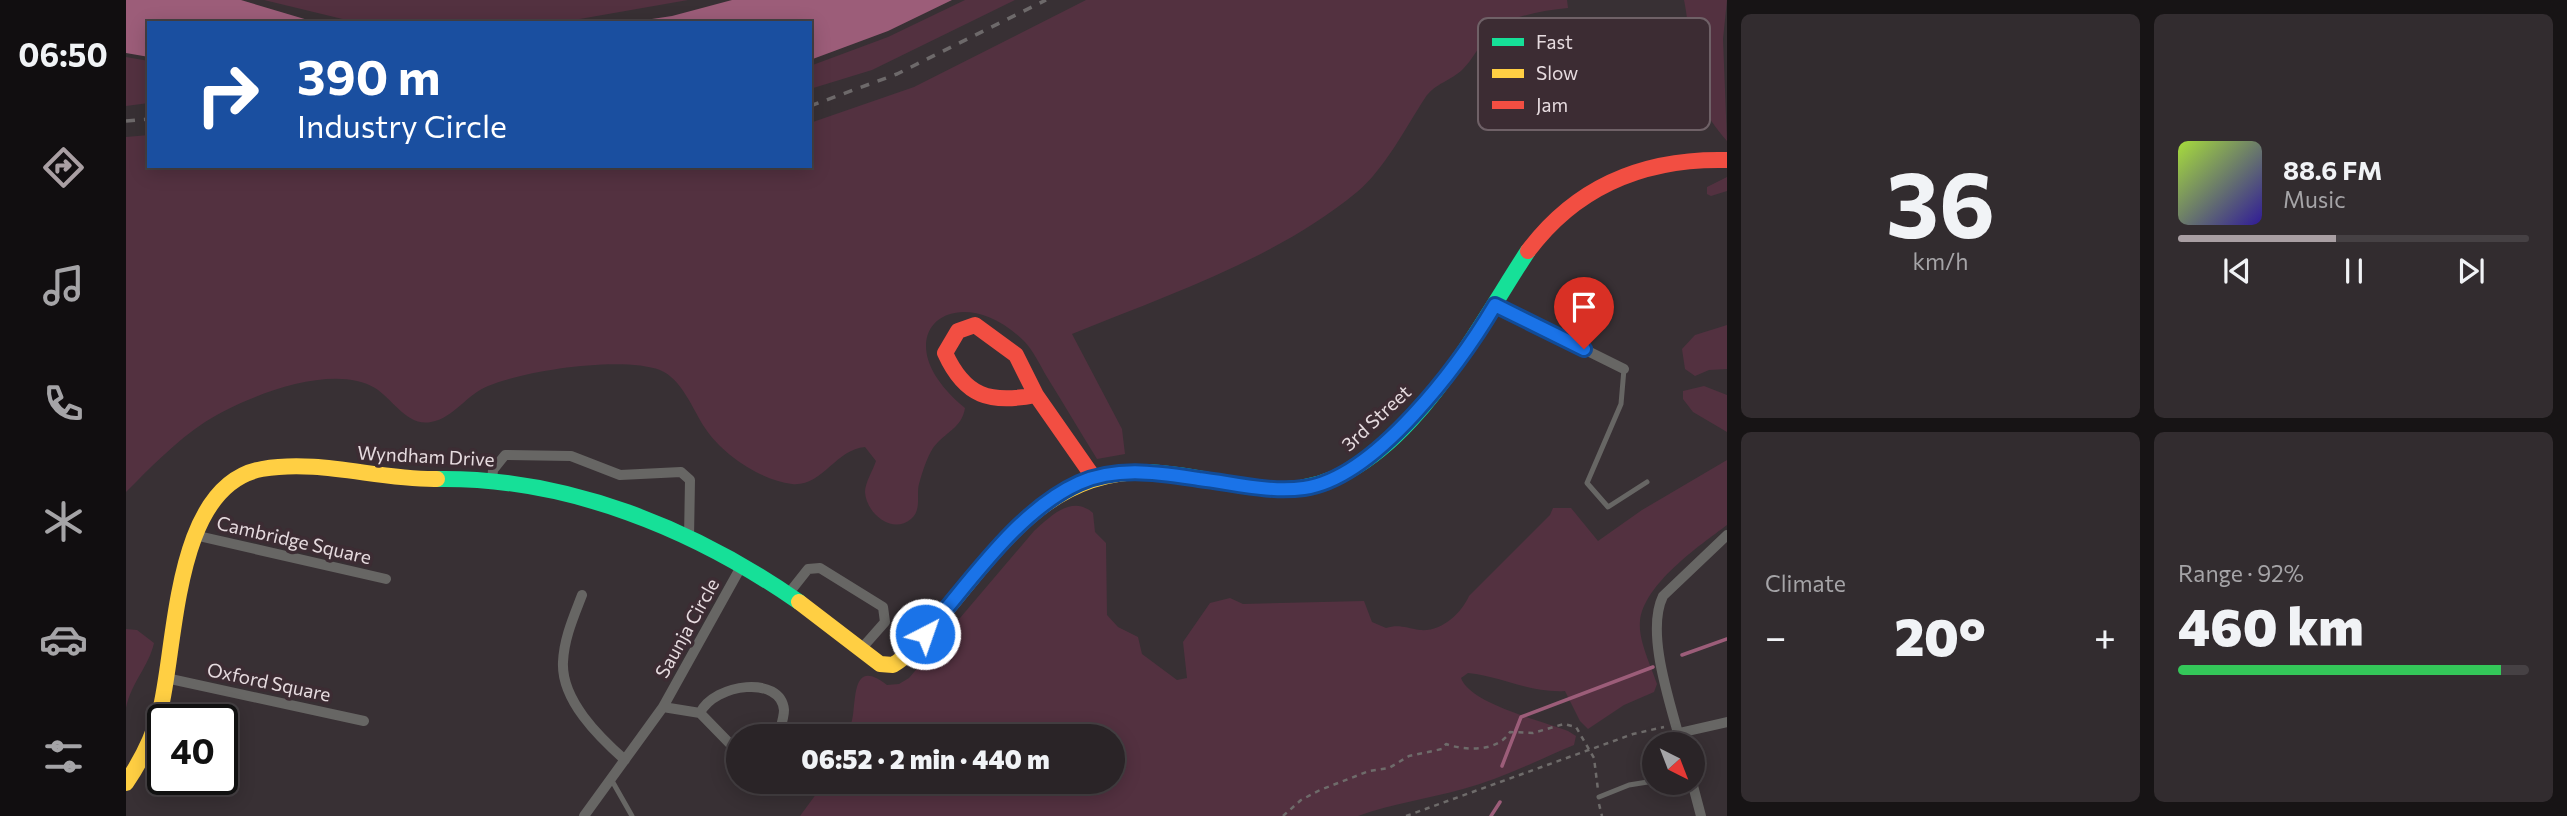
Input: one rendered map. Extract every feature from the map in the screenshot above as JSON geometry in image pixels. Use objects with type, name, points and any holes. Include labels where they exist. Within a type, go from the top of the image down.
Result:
[{"type":"street","name":"3rd Street","points":[[900,662],[1026,520],[1058,494],[1094,478],[1147,472],[1287,489],[1315,486],[1334,479],[1371,454],[1427,400],[1459,362],[1544,230],[1564,208],[1586,193],[1645,166],[1686,159],[1727,160]]},
{"type":"street","points":[[1495,305],[1624,369]]},
{"type":"street","points":[[1036,395],[1018,400],[984,399],[952,371],[946,353],[958,331],[975,324],[1016,355],[1036,395],[1094,478]]},
{"type":"street","points":[[492,481],[493,470],[505,455],[571,456],[620,475],[681,472],[690,480],[689,538]]},
{"type":"street","name":"Wyndham Drive","points":[[126,783],[155,727],[166,678],[178,595],[194,535],[205,512],[225,487],[250,471],[270,466],[302,464],[402,480],[492,481],[597,501],[689,538],[742,565],[789,593],[880,664],[893,665],[900,662]]},
{"type":"street","name":"Cambridge Square","points":[[194,535],[386,579]]},
{"type":"street","points":[[1678,732],[1658,647],[1658,606],[1663,596],[1727,535]]},
{"type":"street","name":"Saunja Circle","points":[[584,816],[663,707],[742,565]]},
{"type":"street","points":[[789,593],[804,572],[814,567],[883,607],[885,622],[862,648]]},
{"type":"street","points":[[582,595],[568,631],[562,664],[580,712],[598,736],[625,760]]},
{"type":"street","name":"Oxford Square","points":[[166,678],[364,721]]},
{"type":"street","points":[[726,740],[700,713],[706,702],[729,689],[768,690],[778,697],[784,709],[781,724]]},
{"type":"street","name":"Saunja Circle","points":[[663,707],[700,713]]},
{"type":"street","points":[[1690,732],[1727,722]]},
{"type":"street","points":[[1695,795],[1700,816]]},
{"type":"lane","points":[[1624,369],[1621,404],[1587,483],[1608,507],[1647,482]]},
{"type":"lane","points":[[611,779],[632,816]]},
{"type":"lane","points":[[1599,797],[1642,783]]},
{"type":"path","points":[[1283,816],[1301,800],[1320,790],[1369,771],[1390,768],[1409,755],[1442,749],[1446,744],[1473,749],[1502,741],[1513,731],[1533,733],[1564,724],[1576,727],[1590,750],[1596,767],[1599,797]]},
{"type":"path","points":[[1406,816],[1633,734],[1663,727],[1673,732]]},
{"type":"shaded area","points":[[126,0],[241,0],[311,21],[147,21],[147,57],[126,53]]},
{"type":"shaded area","points":[[264,0],[688,0],[568,21],[351,21]]},
{"type":"shaded area","points":[[732,0],[952,0],[888,31],[812,59],[812,21],[638,21],[672,16]]},
{"type":"shaded area","points":[[965,0],[1015,0],[872,70],[812,88],[812,65],[888,37]]},
{"type":"shaded area","points":[[1086,0],[1567,0],[1568,8],[1516,18],[1478,18],[1478,49],[1470,61],[1429,93],[1367,183],[1325,216],[1220,274],[1072,334],[1122,429],[1125,454],[1097,459],[1024,341],[998,321],[973,313],[952,314],[936,322],[927,338],[928,358],[940,382],[965,408],[957,425],[931,452],[919,484],[918,507],[911,519],[904,523],[888,523],[881,519],[866,500],[865,488],[876,461],[865,447],[846,454],[812,480],[792,484],[780,482],[743,464],[721,447],[705,428],[681,388],[668,374],[643,366],[622,364],[549,370],[505,380],[480,390],[447,416],[431,422],[422,422],[407,416],[375,388],[357,381],[336,379],[288,386],[242,402],[194,429],[126,492],[126,137],[147,135],[147,168],[812,168],[812,122],[914,87]]},
{"type":"shaded area","points":[[1684,0],[1727,0],[1723,39],[1727,141],[1710,118],[1710,18],[1687,18]]},
{"type":"shaded area","points":[[126,57],[147,61],[147,103],[126,106]]},
{"type":"shaded area","points":[[1727,177],[1727,191],[1711,196],[1707,194],[1707,187]]},
{"type":"shaded area","points":[[1727,325],[1727,369],[1709,370],[1695,376],[1685,369],[1682,349],[1695,335]]},
{"type":"shaded area","points":[[1704,386],[1727,395],[1727,432],[1693,412],[1683,399],[1683,391]]},
{"type":"shaded area","points":[[1727,460],[1727,525],[1674,567],[1651,593],[1644,607],[1640,628],[1657,684],[1654,692],[1624,705],[1588,729],[1580,721],[1565,691],[1540,690],[1468,673],[1461,678],[1467,687],[1492,704],[1576,736],[1574,745],[1505,775],[1463,789],[1358,816],[800,816],[816,794],[1125,794],[1125,724],[851,724],[856,689],[863,678],[876,678],[887,685],[899,684],[909,678],[1034,531],[1047,519],[1070,506],[1085,508],[1093,513],[1095,532],[1106,543],[1107,615],[1118,627],[1138,637],[1142,654],[1177,680],[1187,678],[1183,642],[1210,603],[1230,598],[1243,604],[1364,601],[1372,622],[1386,628],[1399,626],[1428,630],[1443,625],[1456,615],[1469,596],[1550,515],[1553,508],[1571,508],[1598,541],[1642,510]]},
{"type":"shaded area","points":[[126,629],[137,630],[154,643],[126,708]]},
{"type":"waterway","points":[[1682,655],[1727,639]]},
{"type":"waterway","points":[[1502,766],[1521,717],[1653,667]]},
{"type":"waterway","points":[[1491,816],[1500,802]]},
{"type":"railway","points":[[812,105],[897,74],[1046,0]]},
{"type":"railway","points":[[126,121],[147,119]]},
{"type":"traffic: fast","points":[[1145,472],[1251,487],[1287,489],[1327,481],[1364,461],[1398,433],[1430,399],[1528,251]]},
{"type":"traffic: fast","points":[[437,479],[534,487],[628,512],[717,552],[799,602]]},
{"type":"traffic: slow","points":[[126,783],[146,748],[160,711],[176,609],[195,535],[211,504],[233,481],[262,469],[306,466],[437,479]]},
{"type":"traffic: slow","points":[[799,602],[880,664],[893,665],[919,642],[1005,540],[1028,518],[1053,499],[1080,485],[1111,475],[1145,472]]},
{"type":"traffic: jam","points":[[1528,251],[1569,208],[1616,180],[1669,164],[1727,160]]},
{"type":"traffic: jam","points":[[1036,395],[1020,398],[992,397],[970,388],[953,368],[945,353],[958,331],[975,325],[1016,355],[1036,395],[1094,478]]},
{"type":"route","points":[[925,634],[1018,527],[1041,506],[1080,483],[1112,473],[1129,472],[1278,489],[1304,488],[1334,479],[1390,438],[1427,400],[1459,362],[1495,305],[1584,349]]}]
